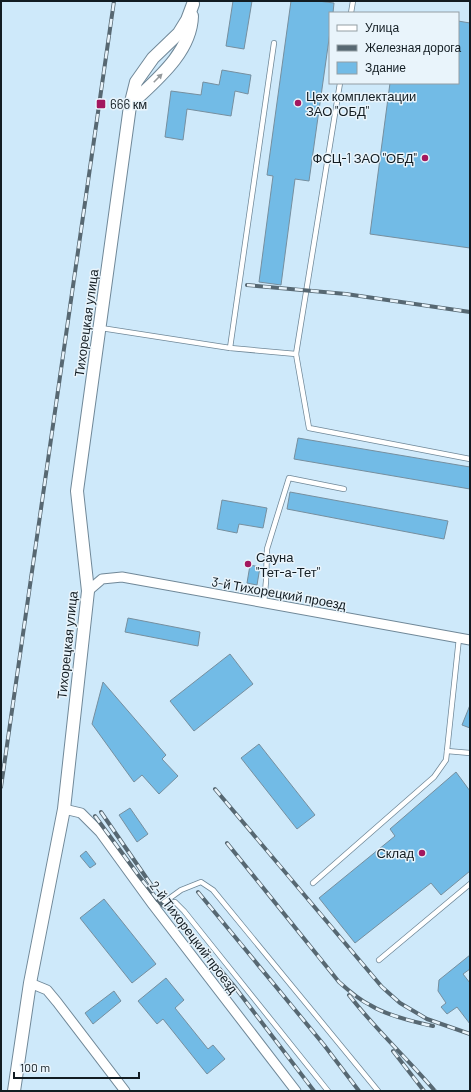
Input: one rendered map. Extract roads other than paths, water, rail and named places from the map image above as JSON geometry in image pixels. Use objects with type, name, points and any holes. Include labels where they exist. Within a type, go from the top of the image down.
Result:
[{"type":"street","name":"Тихорецкая улица","points":[[14,1091],[30,983],[64,808],[88,590],[77,491],[130,106],[136,82],[153,58],[179,33],[187,20],[193,3]]},
{"type":"street","name":"Тихорецкая улица","points":[[130,106],[166,70],[182,48],[192,26],[193,3]]},
{"type":"street","name":"3-й Тихорецкий проезд","points":[[88,590],[102,579],[122,578],[470,640]]},
{"type":"street","name":"2-й Тихорецкий проезд","points":[[64,808],[81,813],[100,832],[153,905],[296,1091]]},
{"type":"street","points":[[30,983],[47,990],[125,1091]]},
{"type":"lane","points":[[351,12],[353,1]]},
{"type":"lane","points":[[230,348],[274,43]]},
{"type":"lane","points":[[340,84],[296,354],[309,428],[470,459]]},
{"type":"lane","points":[[99,328],[230,348],[296,354]]},
{"type":"lane","points":[[264,603],[267,550],[289,478],[344,489]]},
{"type":"lane","points":[[313,883],[434,777],[446,760],[459,638]]},
{"type":"lane","points":[[447,751],[470,753]]},
{"type":"lane","points":[[163,903],[181,890],[201,882],[213,890],[378,1091]]},
{"type":"lane","points":[[379,960],[470,884]]},
{"type":"lane","points":[[153,905],[175,902],[184,911],[328,1091]]},
{"type":"railway","points":[[1,787],[114,1]]},
{"type":"railway","points":[[247,285],[346,294],[470,312]]},
{"type":"railway","points":[[215,789],[382,987],[400,1003],[427,1019],[470,1034]]},
{"type":"railway","points":[[101,812],[152,886]]},
{"type":"railway","points":[[95,816],[161,904],[170,910],[234,986],[314,1091]]},
{"type":"railway","points":[[227,843],[339,982],[366,1003],[377,1009],[400,1018],[433,1026]]},
{"type":"railway","points":[[198,892],[324,1045],[359,1091]]},
{"type":"railway","points":[[349,995],[369,1020],[435,1091]]},
{"type":"railway","points":[[393,1051],[424,1091]]},
{"type":"place","name":"Цех комплектации ЗАО \"ОБД\"","points":[[298,103]]},
{"type":"place","name":"666 км","points":[[101,104]]},
{"type":"place","name":"ФСЦ-1 ЗАО \"ОБД\"","points":[[425,158]]},
{"type":"place","name":"Сауна \"Тет-а-Тет\"","points":[[248,564]]},
{"type":"place","name":"Склад","points":[[422,853]]}]
